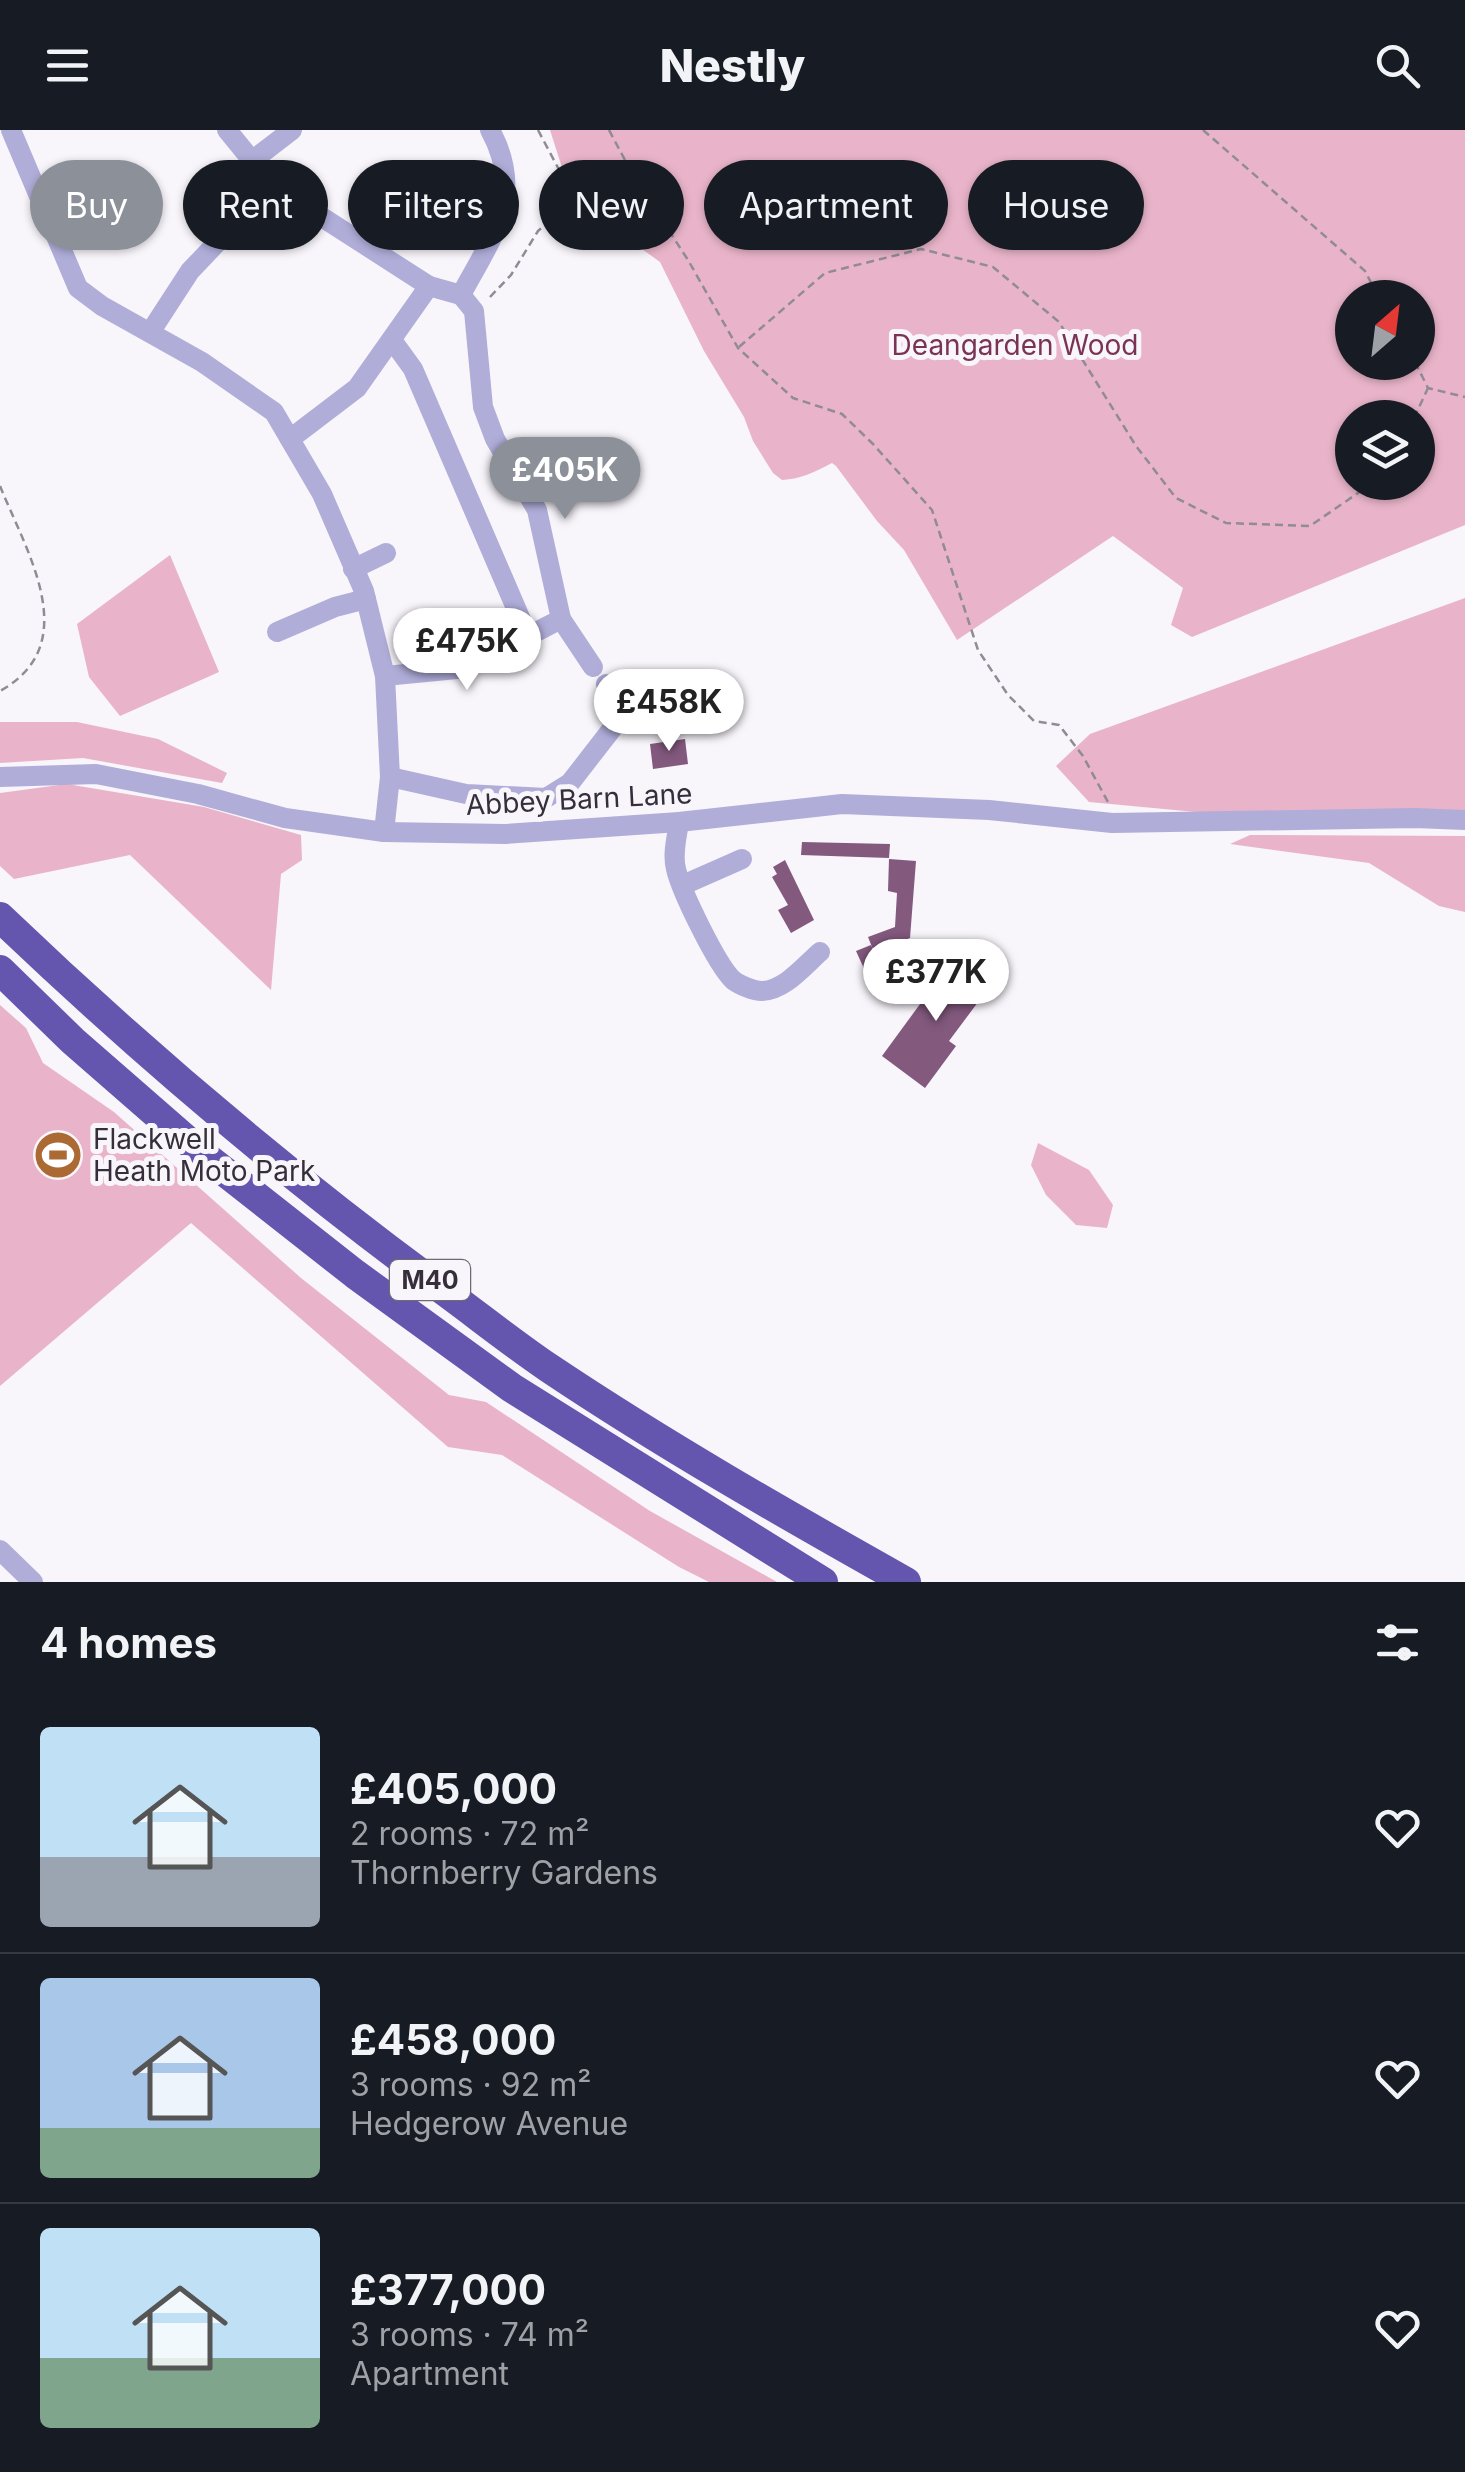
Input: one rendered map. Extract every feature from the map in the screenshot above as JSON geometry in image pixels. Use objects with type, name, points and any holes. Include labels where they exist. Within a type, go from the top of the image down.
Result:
[{"type":"highway","name":"M40","points":[[0,917],[212,1111],[372,1238],[548,1367],[906,1582]]},
{"type":"highway","name":"M40","points":[[0,970],[73,1041],[191,1144],[355,1274],[512,1388],[823,1582]]},
{"type":"street","points":[[11,130],[78,288],[274,412],[322,494],[366,600],[385,676],[390,777],[384,832]]},
{"type":"street","points":[[226,130],[252,160],[292,130]]},
{"type":"street","points":[[490,130],[507,172],[503,215],[468,303],[483,407],[495,439],[537,510],[561,619],[593,667]]},
{"type":"street","points":[[328,220],[429,286],[468,303]]},
{"type":"street","points":[[151,331],[190,270],[209,250]]},
{"type":"street","points":[[290,439],[357,388],[429,286]]},
{"type":"street","points":[[392,340],[413,369],[528,636]]},
{"type":"street","points":[[354,568],[386,553]]},
{"type":"street","points":[[277,632],[336,607],[366,600]]},
{"type":"street","points":[[385,676],[467,668],[561,619]]},
{"type":"street","points":[[390,777],[466,794],[546,798],[570,783],[614,725],[614,705],[606,684]]},
{"type":"street","name":"Abbey Barn Lane","points":[[0,777],[96,774],[198,794],[285,818],[384,832],[505,834],[679,822],[842,804],[989,810],[1112,824],[1465,820]]},
{"type":"street","points":[[679,822],[674,852],[676,870],[720,966],[736,984],[761,991],[777,986],[820,952]]},
{"type":"street","points":[[683,885],[742,858]]},
{"type":"street","points":[[0,1550],[33,1582]]},
{"type":"path","points":[[538,130],[554,160]]},
{"type":"path","points":[[609,130],[625,160]]},
{"type":"path","points":[[1203,130],[1370,280]]},
{"type":"path","points":[[468,303],[511,275],[539,230]]},
{"type":"path","points":[[738,348],[825,273],[921,249],[993,266],[1059,322],[1136,446],[1176,498],[1226,523],[1310,526],[1348,500]]},
{"type":"path","points":[[681,250],[738,348],[793,398],[842,414],[932,510],[978,650],[1008,695],[1034,721],[1060,725],[1083,756],[1110,806],[1112,824]]},
{"type":"path","points":[[1424,380],[1428,388],[1465,397]]},
{"type":"path","points":[[1422,400],[1428,388]]},
{"type":"path","points":[[0,486],[37,577],[46,624],[37,654],[26,670],[0,691]]},
{"type":"green space","name":"Deangarden Wood","points":[[550,130],[1465,130],[1465,525],[1192,637],[1171,625],[1183,588],[1113,536],[957,640],[904,550],[836,466],[832,463],[782,480],[773,473],[704,351],[660,262],[643,250],[684,250],[684,160],[560,160]]},
{"type":"green space","points":[[170,555],[219,672],[120,716],[89,677],[77,624]]},
{"type":"green space","points":[[1465,598],[1465,818],[1271,819],[1089,802],[1056,766],[1090,734]]},
{"type":"green space","points":[[0,722],[77,722],[158,739],[227,773],[222,783],[83,758],[0,763]]},
{"type":"green space","points":[[67,784],[204,807],[301,835],[302,860],[281,874],[271,990],[130,855],[14,879],[0,866],[0,793]]},
{"type":"green space","points":[[1250,835],[1465,836],[1465,912],[1439,906],[1369,863],[1230,844]]},
{"type":"green space","points":[[0,1005],[26,1028],[43,1063],[114,1112],[301,1278],[449,1395],[486,1402],[650,1511],[777,1582],[709,1582],[502,1455],[448,1447],[191,1223],[0,1386]]},
{"type":"green space","points":[[1038,1143],[1089,1170],[1113,1205],[1107,1228],[1076,1225],[1046,1195],[1031,1165]]},
{"type":"building","points":[[685,739],[688,764],[653,769],[650,744]]},
{"type":"building","points":[[802,842],[890,844],[889,858],[801,855]]},
{"type":"building","points":[[889,859],[916,861],[910,938],[874,952],[868,937],[895,927],[897,893],[888,891]]},
{"type":"building","points":[[785,860],[814,920],[791,933],[778,910],[788,905],[772,877],[777,874],[773,867]]},
{"type":"building","points":[[871,945],[890,988],[876,995],[856,951]]},
{"type":"building","points":[[953,959],[990,986],[949,1041],[956,1046],[925,1088],[882,1056]]},
{"type":"place","name":"Flackwell Heath Moto Park","points":[[58,1155]]}]
